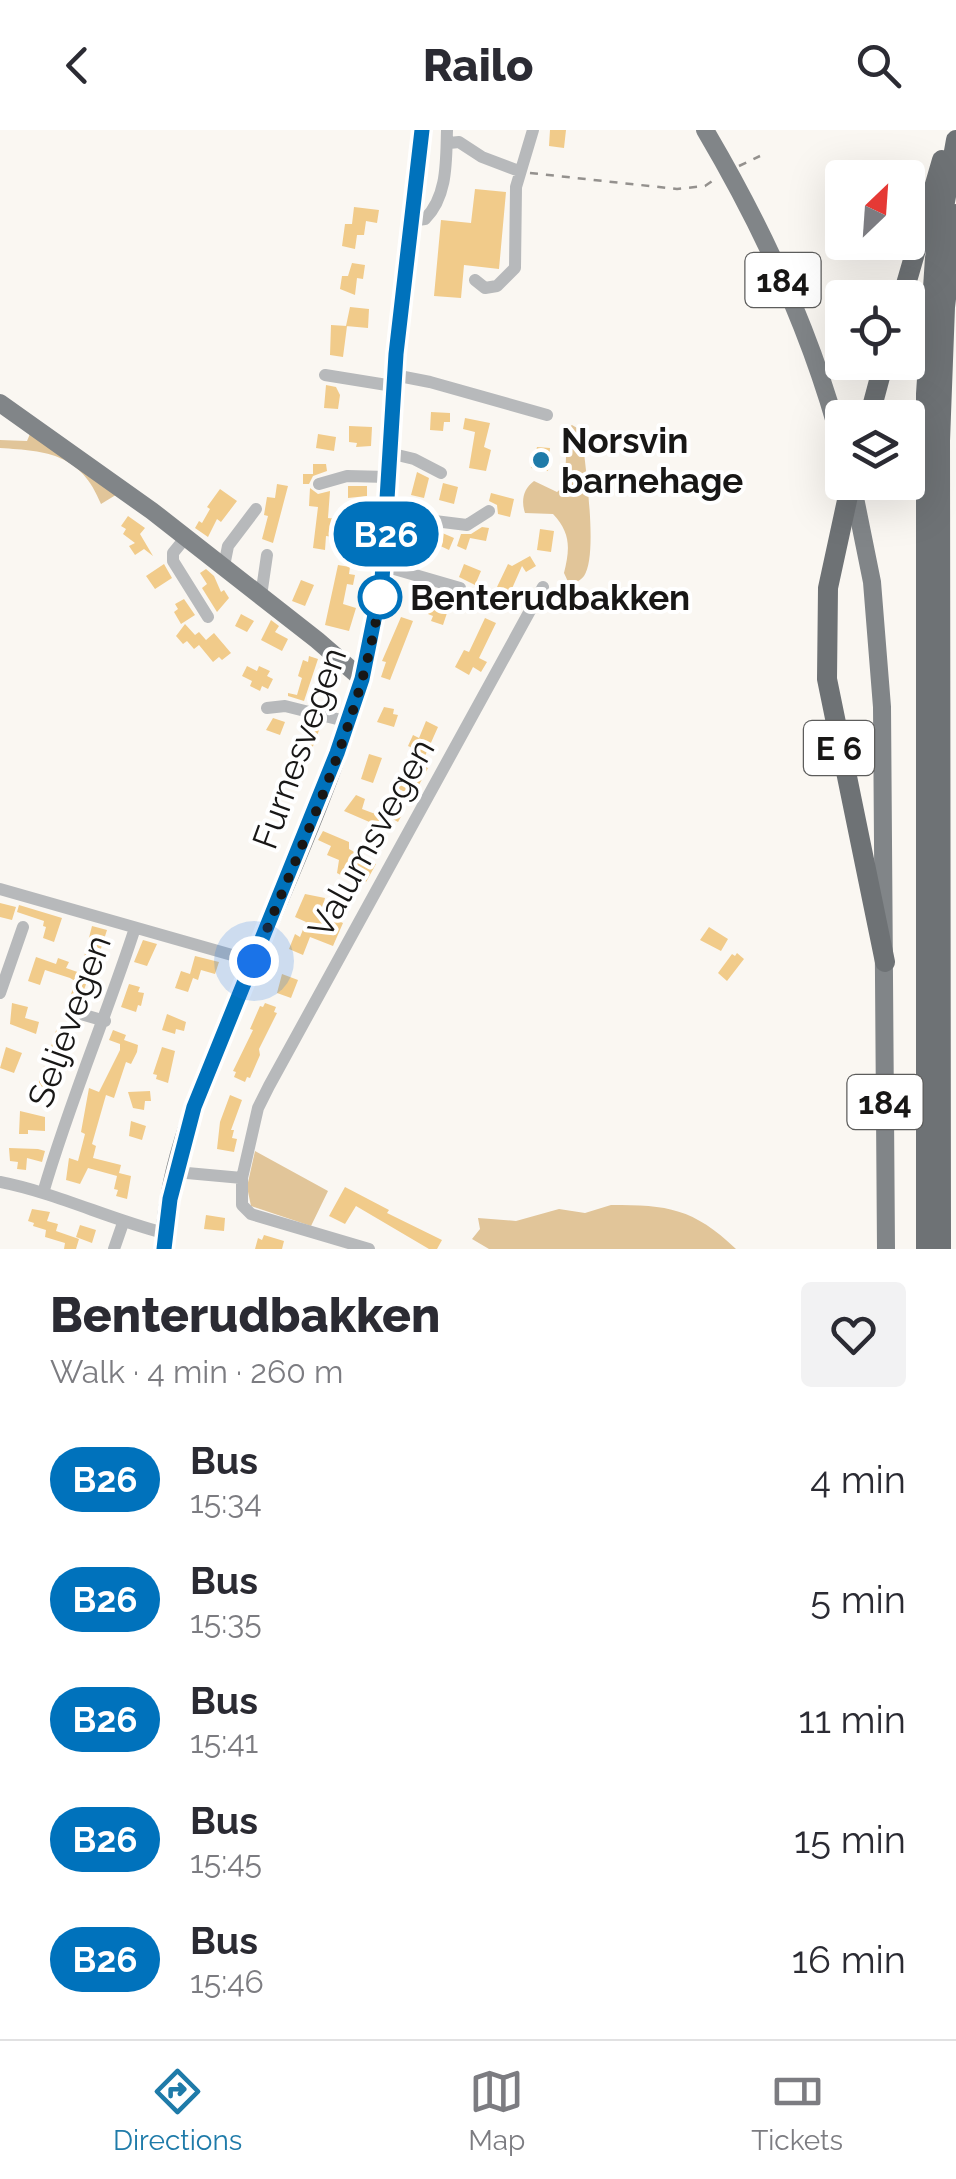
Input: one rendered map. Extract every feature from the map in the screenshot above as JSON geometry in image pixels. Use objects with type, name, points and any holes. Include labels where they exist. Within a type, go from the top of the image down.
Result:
[{"type":"highway","points":[[907,280],[930,193],[954,130]]},
{"type":"highway","name":"E 6","points":[[926,1249],[926,394],[934,270],[956,140]]},
{"type":"highway","points":[[941,1249],[940,441],[945,308],[956,214]]},
{"type":"highway","name":"E 6","points":[[848,500],[831,566],[826,606],[826,667],[835,729],[885,962]]},
{"type":"main road","name":"184","points":[[705,130],[792,298],[829,400]]},
{"type":"main road","points":[[0,402],[224,566],[362,679]]},
{"type":"main road","name":"184","points":[[856,500],[872,582],[880,678],[886,1249]]},
{"type":"main road","name":"Furnesvegen","points":[[164,1241],[176,1172],[194,1107],[362,679]]},
{"type":"street","name":"Furnesvegen","points":[[362,679],[384,566],[394,381],[422,130]]},
{"type":"street","points":[[475,280],[484,288],[497,286],[515,268],[519,171],[533,130]]},
{"type":"street","points":[[410,221],[425,219],[436,208],[448,137],[482,157],[519,171]]},
{"type":"street","points":[[325,375],[430,382],[547,415]]},
{"type":"street","points":[[389,453],[414,458],[442,474]]},
{"type":"street","points":[[319,484],[348,476],[388,477]]},
{"type":"street","points":[[228,546],[256,509]]},
{"type":"street","points":[[386,515],[412,515],[467,525],[489,511]]},
{"type":"street","points":[[224,566],[228,528]]},
{"type":"street","points":[[186,537],[173,553],[173,561],[208,617]]},
{"type":"street","points":[[261,596],[267,555]]},
{"type":"street","points":[[384,566],[460,588]]},
{"type":"street","name":"Valumsvegen","points":[[242,1178],[258,1108],[268,1086],[543,587]]},
{"type":"street","points":[[267,708],[285,706],[348,722]]},
{"type":"street","points":[[0,890],[254,961]]},
{"type":"street","points":[[0,993],[23,926]]},
{"type":"street","name":"Seljevegen","points":[[43,1194],[67,1113],[135,928]]},
{"type":"street","points":[[74,1012],[104,1021]]},
{"type":"street","points":[[176,1172],[242,1178],[242,1205],[251,1214],[369,1249]]},
{"type":"street","points":[[0,1182],[43,1194],[164,1241]]},
{"type":"street","points":[[114,1249],[123,1223]]},
{"type":"path","points":[[736,168],[760,156]]},
{"type":"path","points":[[519,171],[677,189],[705,186],[718,177]]},
{"type":"shaded area","points":[[572,425],[582,431],[590,548],[584,576],[570,586],[564,573],[568,549],[563,528],[553,514],[525,513],[523,500],[534,481],[557,492],[565,485],[567,428]]},
{"type":"shaded area","points":[[32,429],[119,493],[101,504],[84,475],[61,458],[0,448],[0,440],[27,441]]},
{"type":"shaded area","points":[[255,1151],[328,1191],[311,1226],[251,1206],[247,1187]]},
{"type":"shaded area","points":[[611,1205],[679,1212],[706,1225],[736,1249],[489,1249],[472,1239],[480,1229],[478,1218],[516,1221],[559,1209],[585,1213]]},
{"type":"building","points":[[550,130],[566,130],[564,148],[549,146]]},
{"type":"building","points":[[475,189],[506,192],[499,269],[464,265],[461,298],[434,296],[441,220],[471,223]]},
{"type":"building","points":[[354,207],[379,210],[377,223],[366,221],[364,235],[357,235],[355,249],[342,246],[345,224],[352,224]]},
{"type":"building","points":[[352,263],[365,265],[363,279],[357,278],[355,295],[340,289],[342,276],[348,276]]},
{"type":"building","points":[[350,307],[369,309],[368,328],[346,326]]},
{"type":"building","points":[[331,325],[347,326],[343,357],[330,355]]},
{"type":"building","points":[[326,385],[336,387],[340,395],[338,409],[324,408]]},
{"type":"building","points":[[431,412],[450,413],[450,422],[444,422],[443,431],[430,430]]},
{"type":"building","points":[[465,418],[490,423],[484,447],[491,450],[486,471],[469,468],[475,432],[463,429]]},
{"type":"building","points":[[349,426],[372,427],[371,446],[356,447],[357,443],[349,442]]},
{"type":"building","points":[[318,434],[336,437],[334,451],[316,448]]},
{"type":"building","points":[[537,447],[550,448],[548,471],[531,468],[532,452]]},
{"type":"building","points":[[313,464],[326,464],[327,471],[303,484],[303,474],[313,474]]},
{"type":"building","points":[[417,472],[429,478],[424,498],[411,495]]},
{"type":"building","points":[[443,483],[458,487],[454,504],[439,500]]},
{"type":"building","points":[[277,484],[288,486],[273,543],[262,539],[268,516],[264,515],[267,497],[275,498]]},
{"type":"building","points":[[348,486],[367,486],[367,496],[348,498]]},
{"type":"building","points":[[310,488],[318,494],[330,491],[328,518],[357,521],[353,548],[340,547],[341,538],[326,536],[325,550],[313,548],[318,507],[309,506]]},
{"type":"building","points":[[220,489],[237,501],[221,522],[217,519],[208,537],[195,528],[199,521],[202,523],[210,509],[207,507]]},
{"type":"building","points":[[491,493],[514,499],[510,517],[498,514],[497,505],[489,501]]},
{"type":"building","points":[[128,516],[145,528],[140,534],[153,556],[144,549],[135,555],[129,546],[135,543],[123,534],[126,529],[121,526]]},
{"type":"building","points":[[482,527],[489,528],[486,541],[470,538],[466,550],[457,546],[461,534],[471,534]]},
{"type":"building","points":[[540,529],[554,531],[551,552],[537,550]]},
{"type":"building","points":[[440,532],[454,538],[449,550],[436,544]]},
{"type":"building","points":[[530,556],[536,566],[526,572],[522,566],[510,593],[497,587],[508,564],[512,566]]},
{"type":"building","points":[[164,564],[172,578],[155,589],[146,576]]},
{"type":"building","points":[[464,564],[481,571],[475,585],[459,577]]},
{"type":"building","points":[[338,565],[350,567],[349,574],[355,575],[353,585],[347,584],[343,604],[356,608],[349,631],[325,625]]},
{"type":"building","points":[[206,569],[229,598],[217,612],[202,588],[207,584],[200,573]]},
{"type":"building","points":[[301,580],[314,585],[305,606],[292,601]]},
{"type":"building","points":[[184,599],[195,615],[181,624],[174,612],[178,609],[175,604]]},
{"type":"building","points":[[437,603],[449,607],[443,625],[431,621],[433,616],[428,614]]},
{"type":"building","points":[[241,614],[254,621],[247,632],[235,626]]},
{"type":"building","points":[[401,617],[413,621],[390,680],[381,677],[386,662],[382,661]]},
{"type":"building","points":[[485,618],[496,623],[479,658],[487,662],[481,672],[473,667],[469,675],[455,667],[464,650],[469,652]]},
{"type":"building","points":[[271,620],[279,626],[275,632],[288,639],[282,651],[261,640]]},
{"type":"building","points":[[185,624],[206,640],[214,633],[231,653],[213,662],[199,645],[194,649],[187,641],[183,644],[176,636]]},
{"type":"building","points":[[309,656],[318,659],[304,701],[288,693],[297,695],[302,678],[298,676],[303,660],[308,662]]},
{"type":"building","points":[[247,666],[270,671],[267,676],[273,679],[268,689],[262,686],[260,691],[250,686],[252,681],[242,676]]},
{"type":"building","points":[[384,707],[394,709],[393,714],[398,715],[394,727],[377,722]]},
{"type":"building","points":[[273,718],[285,722],[280,735],[266,730]]},
{"type":"building","points":[[426,721],[438,727],[421,765],[428,768],[413,796],[397,788],[417,750],[408,746],[413,735],[419,738]]},
{"type":"building","points":[[308,722],[321,725],[301,778],[288,772]]},
{"type":"building","points":[[369,754],[382,758],[373,783],[361,779]]},
{"type":"building","points":[[356,795],[365,799],[362,809],[378,815],[381,810],[387,813],[391,807],[403,813],[398,822],[391,818],[379,838],[369,833],[374,824],[344,811]]},
{"type":"building","points":[[323,831],[349,842],[349,849],[376,864],[366,882],[361,878],[357,884],[337,873],[339,860],[327,855],[331,846],[318,840]]},
{"type":"building","points":[[305,894],[325,898],[321,914],[343,923],[333,946],[310,937],[303,955],[289,949],[306,922],[295,917]]},
{"type":"building","points":[[0,903],[16,907],[12,920],[0,917]]},
{"type":"building","points":[[19,905],[62,918],[54,942],[43,938],[44,921],[17,912]]},
{"type":"building","points":[[92,926],[107,930],[97,961],[84,957]]},
{"type":"building","points":[[709,927],[728,939],[721,951],[700,940]]},
{"type":"building","points":[[143,940],[157,944],[147,966],[134,962]]},
{"type":"building","points":[[737,953],[744,959],[727,981],[718,973]]},
{"type":"building","points":[[195,956],[219,962],[215,974],[201,970],[188,992],[175,988],[181,971],[190,974]]},
{"type":"building","points":[[36,957],[56,964],[58,958],[69,962],[66,968],[89,976],[80,1001],[70,998],[75,981],[70,978],[45,970],[40,985],[28,981]]},
{"type":"building","points":[[282,974],[298,980],[291,998],[277,993]]},
{"type":"building","points":[[129,984],[140,987],[138,992],[144,993],[136,1012],[121,1007]]},
{"type":"building","points":[[12,1003],[28,1007],[25,1018],[39,1022],[36,1034],[10,1024]]},
{"type":"building","points":[[265,1003],[276,1007],[277,1013],[245,1082],[234,1077],[233,1071],[260,1006]]},
{"type":"building","points":[[167,1014],[186,1022],[184,1031],[176,1029],[175,1034],[162,1030]]},
{"type":"building","points":[[58,1024],[67,1027],[64,1035],[69,1037],[62,1055],[50,1050]]},
{"type":"building","points":[[113,1030],[138,1045],[137,1052],[131,1064],[126,1062],[114,1098],[106,1095],[92,1144],[96,1146],[93,1158],[121,1165],[119,1173],[131,1176],[127,1199],[116,1196],[117,1176],[88,1168],[80,1184],[66,1180],[69,1158],[78,1161],[85,1134],[81,1132],[89,1088],[99,1092],[120,1050],[120,1044],[109,1040]]},
{"type":"building","points":[[6,1047],[22,1053],[14,1073],[0,1068]]},
{"type":"building","points":[[162,1047],[175,1051],[168,1083],[153,1074]]},
{"type":"building","points":[[44,1066],[56,1070],[49,1089],[38,1085]]},
{"type":"building","points":[[150,1091],[151,1101],[145,1101],[144,1110],[133,1108],[128,1092]]},
{"type":"building","points":[[230,1095],[242,1100],[231,1130],[232,1138],[237,1139],[234,1152],[217,1149],[220,1122]]},
{"type":"building","points":[[20,1111],[45,1117],[45,1131],[19,1134]]},
{"type":"building","points":[[131,1121],[146,1126],[142,1140],[129,1136]]},
{"type":"building","points":[[9,1148],[45,1151],[42,1162],[27,1158],[26,1170],[17,1169],[18,1162],[10,1161]]},
{"type":"building","points":[[345,1187],[442,1240],[437,1249],[429,1249],[356,1206],[345,1224],[329,1216]]},
{"type":"building","points":[[32,1209],[50,1212],[47,1221],[58,1224],[56,1231],[79,1239],[76,1249],[64,1249],[65,1243],[45,1237],[46,1230],[28,1221]]},
{"type":"building","points":[[206,1215],[225,1218],[224,1231],[204,1229]]},
{"type":"building","points":[[80,1225],[96,1230],[92,1243],[76,1237]]},
{"type":"building","points":[[264,1235],[284,1241],[282,1249],[255,1249],[258,1238],[262,1240]]},
{"type":"bus line","name":"B26","points":[[164,1249],[170,1199],[194,1107],[337,753],[371,645],[386,554],[396,354],[422,130]]},
{"type":"place","name":"Norsvin barnehage","points":[[541,460]]},
{"type":"place","name":"Benterudbakken","points":[[380,597]]},
{"type":"route","points":[[254,961],[356,702],[380,597]]}]
